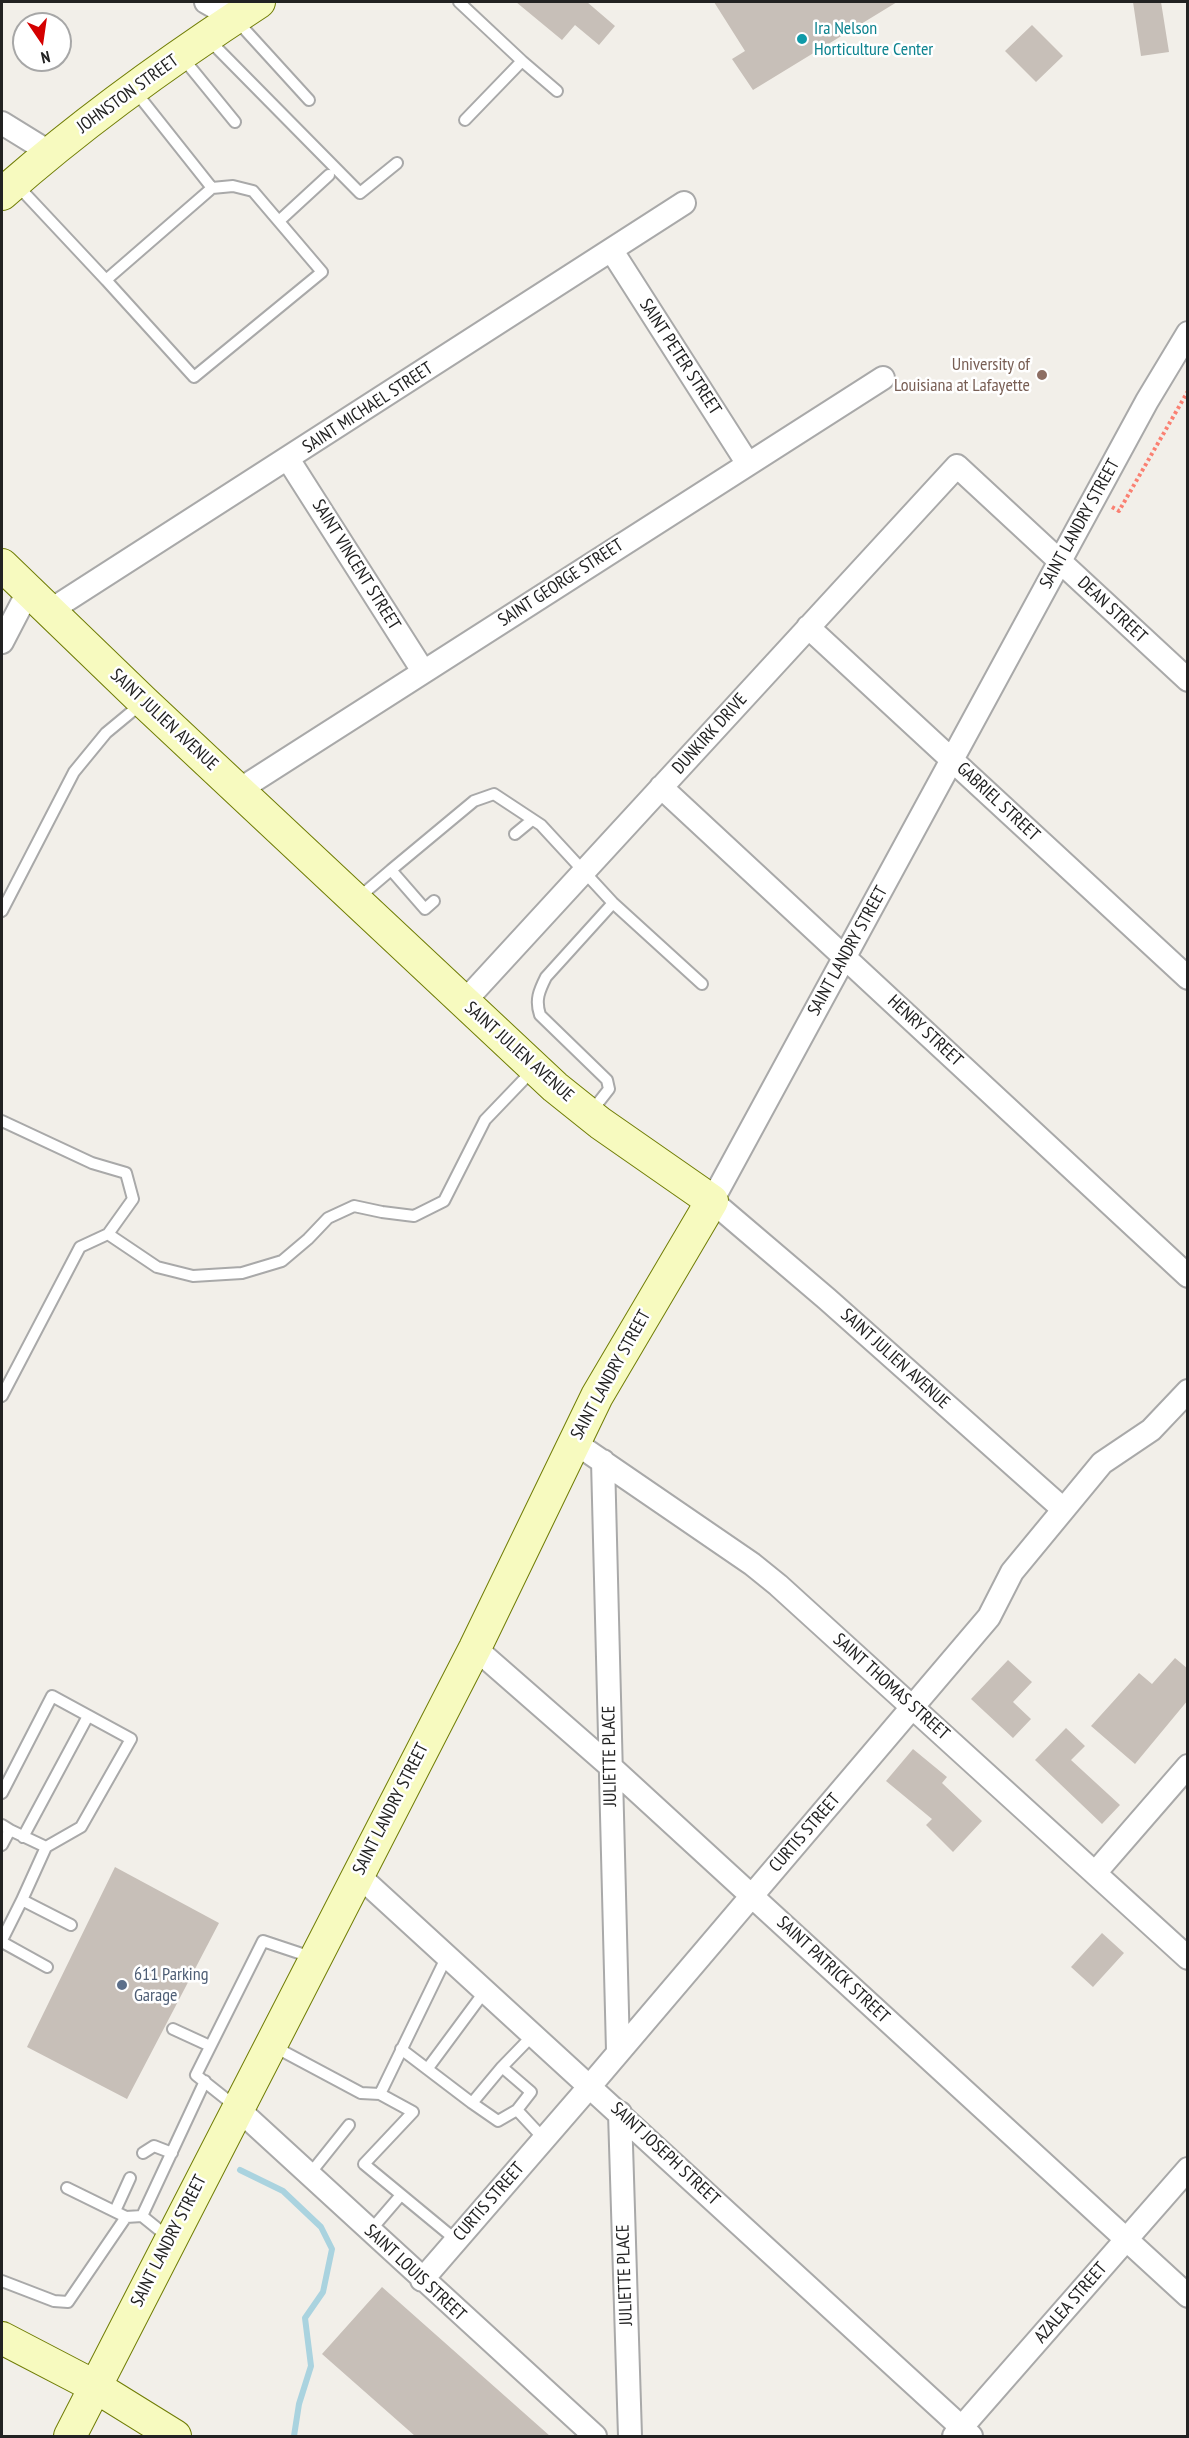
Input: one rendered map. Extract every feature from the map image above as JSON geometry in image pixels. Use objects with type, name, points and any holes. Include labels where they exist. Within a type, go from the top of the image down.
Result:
[{"type":"street","points":[[206,2],[247,10]]},
{"type":"street","name":"JOHNSTON STREET","points":[[8,188],[49,152],[133,89],[247,10]]},
{"type":"street","points":[[2,123],[49,152]]},
{"type":"street","name":"SAINT MICHAEL STREET","points":[[40,600],[288,459],[684,203]]},
{"type":"street","name":"SAINT PETER STREET","points":[[612,251],[748,464]]},
{"type":"street","name":"SAINT LANDRY STREET","points":[[70,2436],[474,1648],[574,1442],[628,1340],[712,1201],[1147,401],[1188,333]]},
{"type":"street","name":"SAINT GEORGE STREET","points":[[239,790],[883,378]]},
{"type":"street","name":"SAINT VINCENT STREET","points":[[288,459],[423,671]]},
{"type":"street","name":"DEAN STREET","points":[[957,466],[1188,680]]},
{"type":"street","name":"DUNKIRK DRIVE","points":[[463,1003],[957,466]]},
{"type":"street","name":"SAINT JULIEN AVENUE","points":[[2,565],[144,702],[535,1069],[590,1114],[712,1201],[827,1299],[1063,1509]]},
{"type":"street","points":[[2,642],[40,600]]},
{"type":"street","name":"GABRIEL STREET","points":[[808,627],[1188,978]]},
{"type":"street","name":"HENRY STREET","points":[[661,787],[1188,1276]]},
{"type":"street","name":"CURTIS STREET","points":[[422,2280],[989,1617],[1012,1572],[1102,1463],[1151,1430],[1188,1391]]},
{"type":"street","name":"SAINT THOMAS STREET","points":[[574,1442],[752,1564],[914,1707],[1188,1958]]},
{"type":"street","name":"JULIETTE PLACE","points":[[603,1461],[618,2051]]},
{"type":"street","name":"SAINT PATRICK STREET","points":[[474,1648],[611,1767],[1188,2296]]},
{"type":"street","points":[[1095,1873],[1188,1766]]},
{"type":"street","name":"SAINT JOSEPH STREET","points":[[357,1874],[620,2113],[962,2434]]},
{"type":"street","name":"SAINT LOUIS STREET","points":[[237,2108],[422,2280],[595,2436]]},
{"type":"street","name":"JULIETTE PLACE","points":[[620,2113],[630,2436]]},
{"type":"street","name":"AZALEA STREET","points":[[962,2434],[1125,2240],[1188,2169]]},
{"type":"street","points":[[2,2338],[96,2387],[175,2436]]},
{"type":"lane","points":[[459,2],[557,91]]},
{"type":"lane","points":[[247,10],[309,100]]},
{"type":"lane","points":[[207,37],[360,193],[397,163]]},
{"type":"lane","points":[[180,55],[235,122]]},
{"type":"lane","points":[[465,120],[522,61]]},
{"type":"lane","points":[[133,89],[212,188]]},
{"type":"lane","points":[[279,221],[328,175]]},
{"type":"lane","points":[[8,188],[106,280],[194,377],[322,272],[254,191],[233,186],[212,188],[106,280]]},
{"type":"lane","points":[[2,911],[74,772],[106,733],[144,702]]},
{"type":"lane","points":[[356,900],[474,801],[494,794],[540,825],[613,903],[702,984]]},
{"type":"lane","points":[[515,834],[532,820]]},
{"type":"lane","points":[[391,870],[425,909],[434,901]]},
{"type":"lane","points":[[590,1114],[609,1089],[607,1080],[540,1015],[536,1003],[546,977],[613,903]]},
{"type":"lane","points":[[108,1234],[157,1267],[194,1276],[242,1273],[282,1261],[328,1218],[354,1206],[414,1216],[444,1201],[485,1120],[535,1069]]},
{"type":"lane","points":[[2,1121],[92,1163],[126,1173],[133,1198],[108,1234],[80,1247],[2,1396]]},
{"type":"lane","points":[[2,1793],[52,1696],[131,1739],[81,1827],[46,1847],[2,1941],[47,1967]]},
{"type":"lane","points":[[23,1836],[88,1716]]},
{"type":"lane","points":[[2,1845],[6,1828],[46,1847]]},
{"type":"lane","points":[[22,1900],[71,1925]]},
{"type":"lane","points":[[237,2108],[196,2075],[263,1941],[314,1958]]},
{"type":"lane","points":[[380,2094],[447,1956]]},
{"type":"lane","points":[[428,2068],[486,1991]]},
{"type":"lane","points":[[173,2029],[210,2046]]},
{"type":"lane","points":[[472,2103],[534,2034]]},
{"type":"lane","points":[[270,2044],[361,2093],[380,2094],[413,2112],[364,2164],[456,2240]]},
{"type":"lane","points":[[401,2049],[498,2121],[517,2110],[531,2092],[502,2067]]},
{"type":"lane","points":[[142,2216],[205,2081]]},
{"type":"lane","points":[[517,2110],[544,2139]]},
{"type":"lane","points":[[309,2175],[349,2125]]},
{"type":"lane","points":[[143,2153],[154,2146],[172,2152]]},
{"type":"lane","points":[[115,2211],[130,2178]]},
{"type":"lane","points":[[68,2188],[126,2217],[142,2216],[170,2239]]},
{"type":"lane","points":[[370,2231],[401,2195]]},
{"type":"lane","points":[[2,2281],[54,2301],[68,2302],[126,2217]]},
{"type":"path","points":[[1096,498],[1119,511],[1188,391]]},
{"type":"building","points":[[516,2],[587,2],[615,26],[599,45],[575,25],[562,40]]},
{"type":"building","name":"Ira Nelson Horticulture Center","points":[[714,2],[897,2],[753,90],[732,59],[745,51]]},
{"type":"building","points":[[1133,2],[1161,2],[1169,52],[1141,56]]},
{"type":"building","points":[[1032,25],[1063,56],[1036,82],[1005,51]]},
{"type":"building","points":[[1175,1658],[1188,1669],[1188,1700],[1135,1764],[1091,1726],[1139,1673],[1152,1684]]},
{"type":"building","points":[[1008,1660],[1032,1682],[1013,1702],[1031,1719],[1013,1738],[971,1699]]},
{"type":"building","points":[[1066,1728],[1085,1746],[1071,1760],[1120,1805],[1102,1824],[1035,1760]]},
{"type":"building","points":[[913,1749],[947,1777],[942,1783],[982,1821],[953,1852],[926,1825],[932,1819],[886,1781]]},
{"type":"building","name":"611 Parking Garage","points":[[115,1867],[219,1923],[127,2099],[27,2047]]},
{"type":"building","points":[[1102,1933],[1124,1953],[1093,1987],[1071,1967]]},
{"type":"building","points":[[382,2287],[550,2436],[415,2436],[322,2354]]},
{"type":"waterway","points":[[240,2170],[283,2191],[321,2227],[332,2249],[323,2292],[305,2318],[311,2366],[299,2404],[294,2436]]},
{"type":"place","name":"Ira Nelson Horticulture Center","points":[[802,39]]},
{"type":"place","name":"University of Louisiana at Lafayette","points":[[1042,375]]},
{"type":"place","name":"611 Parking Garage","points":[[122,1985]]}]
